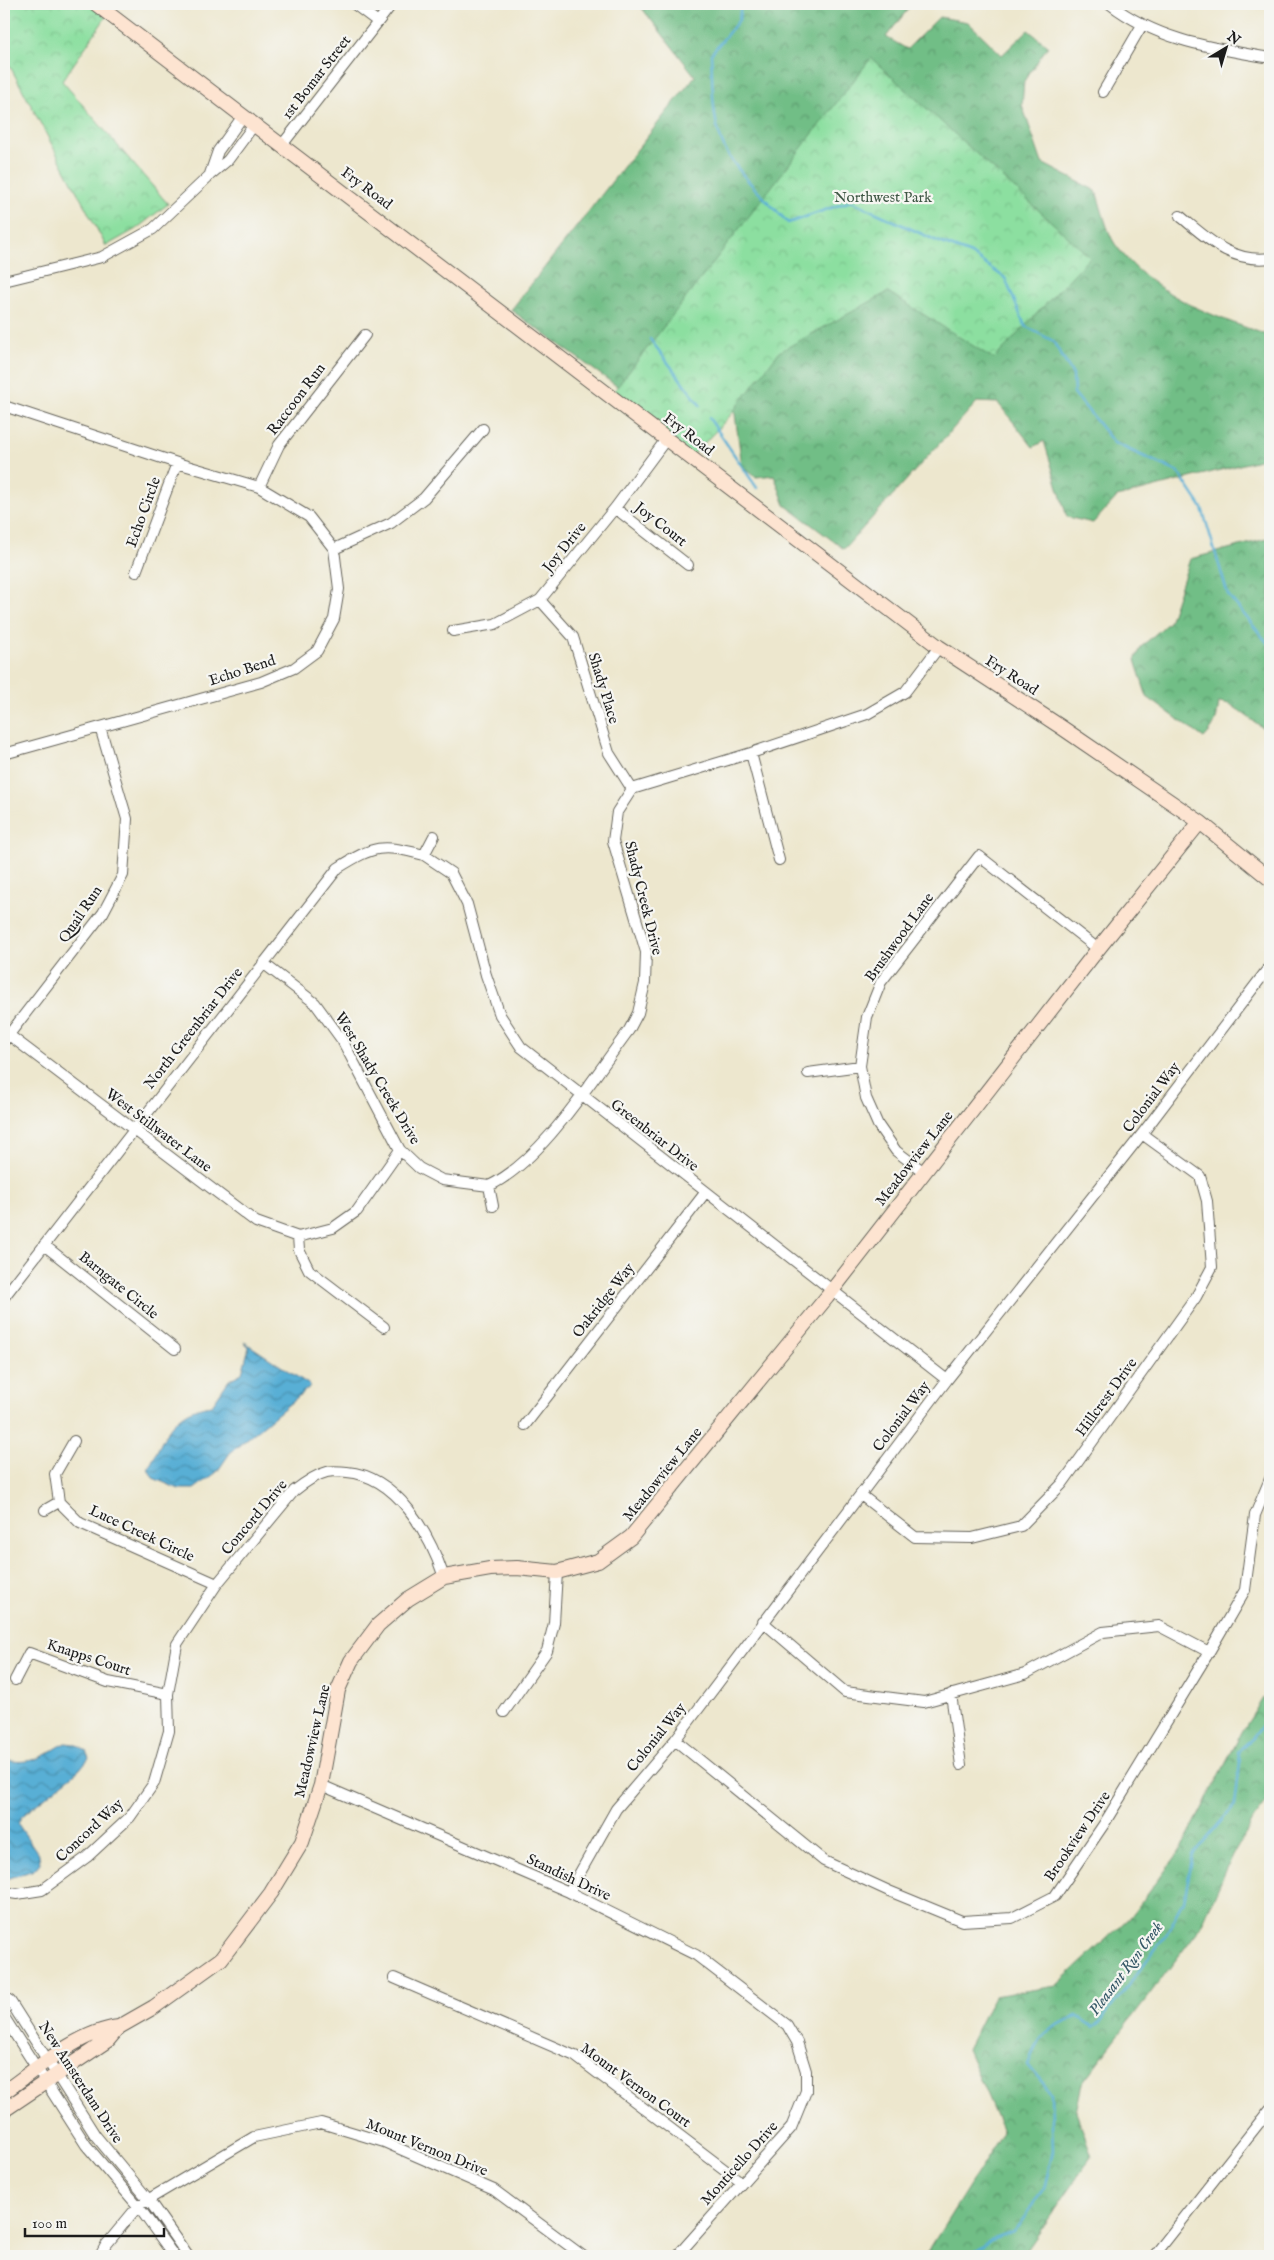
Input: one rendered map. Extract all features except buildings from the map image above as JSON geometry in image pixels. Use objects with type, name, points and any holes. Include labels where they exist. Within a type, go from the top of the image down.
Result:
[{"type":"street","points":[[354,4],[378,22]]},
{"type":"street","name":"1st Bomar Street","points":[[282,145],[392,4]]},
{"type":"street","points":[[1110,4],[1142,25],[1190,44],[1270,58]]},
{"type":"street","name":"Fry Road","points":[[98,5],[940,647],[1061,726],[1200,822],[1270,879]]},
{"type":"street","points":[[1103,92],[1142,25]]},
{"type":"street","points":[[4,281],[102,257],[153,229],[210,175],[218,151],[249,120]]},
{"type":"street","points":[[1180,216],[1225,251],[1252,259],[1270,258]]},
{"type":"street","name":"Raccoon Run","points":[[259,487],[279,445],[365,334]]},
{"type":"street","points":[[4,406],[177,463],[259,487],[309,517],[334,549],[391,523],[424,498],[483,428]]},
{"type":"street","name":"Joy Drive","points":[[453,631],[495,624],[540,600],[616,508],[667,438]]},
{"type":"street","name":"Echo Circle","points":[[136,572],[177,463]]},
{"type":"street","name":"Joy Court","points":[[616,508],[688,565]]},
{"type":"street","name":"Echo Bend","points":[[4,754],[261,682],[294,668],[317,650],[334,619],[338,589],[334,549]]},
{"type":"street","name":"Shady Place","points":[[540,600],[573,637],[608,753],[632,789]]},
{"type":"street","points":[[632,789],[751,753],[867,714],[905,692],[940,647]]},
{"type":"street","name":"Quail Run","points":[[6,1038],[103,913],[123,875],[127,819],[100,727]]},
{"type":"street","points":[[751,753],[779,860]]},
{"type":"street","name":"Shady Creek Drive","points":[[489,1186],[507,1178],[534,1155],[629,1030],[638,1013],[645,983],[646,952],[613,841],[617,812],[632,789]]},
{"type":"street","name":"Meadowview Lane","points":[[4,2110],[44,2081],[108,2040],[119,2027],[154,2007],[221,1959],[271,1893],[302,1842],[321,1785],[338,1690],[352,1661],[378,1625],[408,1599],[444,1577],[517,1568],[557,1572],[598,1561],[631,1538],[832,1291],[1098,949],[1200,822]]},
{"type":"street","points":[[424,855],[434,836]]},
{"type":"street","name":"North Greenbriar Drive","points":[[4,1297],[133,1128],[338,868],[367,850],[394,848],[424,855]]},
{"type":"street","name":"Greenbriar Drive","points":[[424,855],[451,873],[467,904],[486,975],[500,1015],[521,1047],[705,1193],[947,1380]]},
{"type":"street","name":"Brushwood Lane","points":[[924,1172],[896,1151],[878,1125],[866,1098],[860,1066],[867,1017],[881,982],[979,856],[1098,949]]},
{"type":"street","name":"West Shady Creek Drive","points":[[263,962],[315,1003],[342,1040],[400,1150],[419,1168],[442,1180],[489,1186]]},
{"type":"street","name":"Colonial Way","points":[[569,1892],[616,1809],[675,1740],[762,1622],[947,1380],[1142,1134],[1270,966]]},
{"type":"street","name":"West Stillwater Lane","points":[[6,1038],[133,1128],[256,1222],[298,1237]]},
{"type":"street","points":[[808,1072],[860,1066]]},
{"type":"street","name":"Hillcrest Drive","points":[[860,1495],[915,1537],[972,1538],[1021,1526],[1062,1484],[1196,1297],[1212,1267],[1208,1209],[1200,1176],[1142,1134]]},
{"type":"street","points":[[384,1327],[309,1270],[299,1250],[298,1237],[333,1228],[357,1211],[400,1150]]},
{"type":"street","points":[[489,1186],[493,1206]]},
{"type":"street","name":"Oakridge Way","points":[[525,1425],[705,1193]]},
{"type":"street","name":"Barngate Circle","points":[[44,1245],[175,1349]]},
{"type":"street","points":[[45,1510],[59,1502],[55,1474],[74,1441]]},
{"type":"street","name":"Concord Drive","points":[[217,1584],[294,1491],[310,1479],[329,1471],[361,1473],[378,1481],[395,1494],[423,1531],[444,1577]]},
{"type":"street","name":"Brookview Drive","points":[[675,1740],[824,1861],[889,1891],[962,1921],[1012,1918],[1055,1896],[1104,1824],[1209,1652],[1245,1590],[1255,1515],[1270,1479]]},
{"type":"street","name":"Luce Creek Circle","points":[[59,1502],[80,1523],[217,1584]]},
{"type":"street","points":[[504,1712],[548,1651],[554,1623],[557,1572]]},
{"type":"street","name":"Concord Way","points":[[4,1892],[17,1894],[42,1890],[87,1857],[130,1817],[154,1783],[169,1731],[168,1694],[177,1644],[217,1584]]},
{"type":"street","points":[[762,1622],[845,1692],[924,1702],[1025,1674],[1103,1632],[1159,1626],[1209,1652]]},
{"type":"street","name":"Knapps Court","points":[[15,1680],[29,1653],[108,1682],[168,1694]]},
{"type":"street","points":[[950,1694],[960,1765]]},
{"type":"street","name":"Standish Drive","points":[[321,1785],[569,1892],[696,1955],[787,2025]]},
{"type":"street","name":"Mount Vernon Court","points":[[394,1978],[575,2056],[741,2182]]},
{"type":"street","name":"New Amsterdam Drive","points":[[4,1997],[10,2001],[95,2135],[142,2203],[174,2256]]},
{"type":"street","name":"New Amsterdam Drive","points":[[4,2017],[86,2145],[142,2203],[188,2256]]},
{"type":"street","name":"Monticello Drive","points":[[677,2256],[791,2128],[806,2091],[806,2071],[797,2042],[787,2025]]},
{"type":"street","name":"Meadowview Lane","points":[[4,2092],[48,2060],[103,2028],[119,2027]]},
{"type":"street","points":[[1154,2256],[1270,2109]]},
{"type":"street","name":"Mount Vernon Drive","points":[[142,2203],[254,2137],[321,2123],[384,2142],[494,2190],[583,2256]]},
{"type":"street","points":[[100,2256],[106,2245],[142,2203]]},
{"type":"green space","points":[[4,4],[89,4],[106,17],[62,81],[168,204],[136,229],[106,246],[4,55]]},
{"type":"green space","points":[[631,4],[912,4],[886,37],[907,49],[939,17],[968,22],[1002,55],[1028,30],[1048,46],[1024,81],[1022,105],[1042,163],[1096,191],[1112,239],[1130,262],[1147,278],[1165,291],[1206,312],[1270,336],[1270,457],[1117,497],[1093,523],[1067,517],[1044,441],[1033,447],[998,403],[977,402],[844,549],[785,505],[774,475],[756,477],[742,466],[732,392],[637,384],[618,387],[511,310],[695,76],[641,7]]},
{"type":"green space","name":"Northwest Park","points":[[871,58],[1090,257],[994,359],[888,292],[779,352],[729,417],[691,457],[611,395]]},
{"type":"green space","points":[[1270,538],[1270,733],[1230,704],[1219,702],[1215,721],[1204,738],[1147,697],[1135,660],[1142,646],[1169,622],[1190,559]]},
{"type":"green space","points":[[1263,1698],[1270,1703],[1270,1798],[1254,1819],[1233,1855],[1200,1928],[1082,2083],[1076,2112],[1092,2156],[1023,2256],[925,2256],[1003,2132],[967,2049],[994,1996],[1056,1986],[1132,1915],[1180,1851],[1242,1732]]},
{"type":"water","points":[[243,1341],[311,1386],[230,1453],[217,1472],[194,1489],[179,1489],[153,1478],[148,1469],[171,1426],[187,1412],[212,1405],[229,1380],[242,1373],[249,1347]]},
{"type":"water","points":[[65,1743],[75,1744],[86,1751],[89,1758],[79,1770],[21,1817],[18,1824],[39,1855],[40,1863],[34,1870],[4,1880],[4,1760],[30,1761]]},
{"type":"waterway","name":"Pleasant Run Creek","points":[[741,4],[739,20],[711,54],[715,115],[720,138],[725,149],[746,178],[788,223],[851,201],[937,241],[971,254],[1005,278],[1025,326],[1053,341],[1073,375],[1074,393],[1114,443],[1178,472],[1202,508],[1228,595],[1270,646]]},
{"type":"waterway","points":[[650,339],[700,405]]},
{"type":"waterway","points":[[709,418],[757,488]]},
{"type":"waterway","name":"Pleasant Run Creek","points":[[970,2256],[988,2241],[1013,2232],[1044,2189],[1053,2151],[1051,2093],[1028,2065],[1036,2046],[1040,2039],[1051,2029],[1077,2016],[1093,2027],[1101,2021],[1166,1935],[1184,1901],[1193,1854],[1235,1805],[1240,1763],[1238,1751],[1253,1738],[1270,1715]]}]
